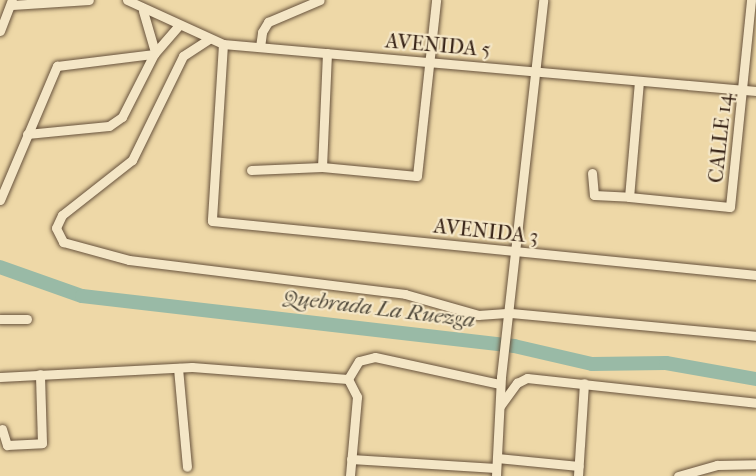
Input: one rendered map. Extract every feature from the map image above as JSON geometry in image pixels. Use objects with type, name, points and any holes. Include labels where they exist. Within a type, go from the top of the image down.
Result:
[{"type":"street","points":[[0,31],[12,2],[89,0]]},
{"type":"street","name":"AVENIDA 5","points":[[127,0],[143,10],[222,44],[756,91]]},
{"type":"street","points":[[260,47],[262,32],[268,22],[320,0]]},
{"type":"street","points":[[251,170],[322,167],[417,176],[436,0]]},
{"type":"street","points":[[496,467],[500,380],[518,252],[543,0]]},
{"type":"street","name":"CALLE 14","points":[[629,197],[730,207],[751,0]]},
{"type":"street","points":[[143,10],[154,53]]},
{"type":"street","points":[[27,134],[109,126],[122,117],[154,53],[178,26]]},
{"type":"street","points":[[209,39],[183,56],[132,160],[62,214],[56,228],[63,242],[129,260],[405,294],[478,315],[756,336]]},
{"type":"street","name":"AVENIDA 3","points":[[222,44],[212,221],[756,275]]},
{"type":"street","points":[[0,200],[57,66],[154,53]]},
{"type":"street","points":[[322,167],[327,53]]},
{"type":"street","points":[[592,173],[594,195],[629,197],[639,81]]},
{"type":"street","points":[[0,319],[27,319]]},
{"type":"street","points":[[348,379],[358,361],[375,357],[500,380]]},
{"type":"street","points":[[0,377],[178,368],[283,371],[348,379]]},
{"type":"street","points":[[178,368],[187,467]]},
{"type":"street","points":[[2,429],[8,445],[42,443],[40,374]]},
{"type":"street","points":[[499,408],[517,383],[527,378],[756,403]]},
{"type":"street","points":[[348,379],[357,397],[350,476]]},
{"type":"street","points":[[351,459],[578,471],[584,383]]},
{"type":"street","points":[[678,476],[717,465],[756,464]]},
{"type":"waterway","name":"Quebrada La Ruezga","points":[[0,267],[82,296],[514,346],[592,364],[666,363],[756,379]]}]
